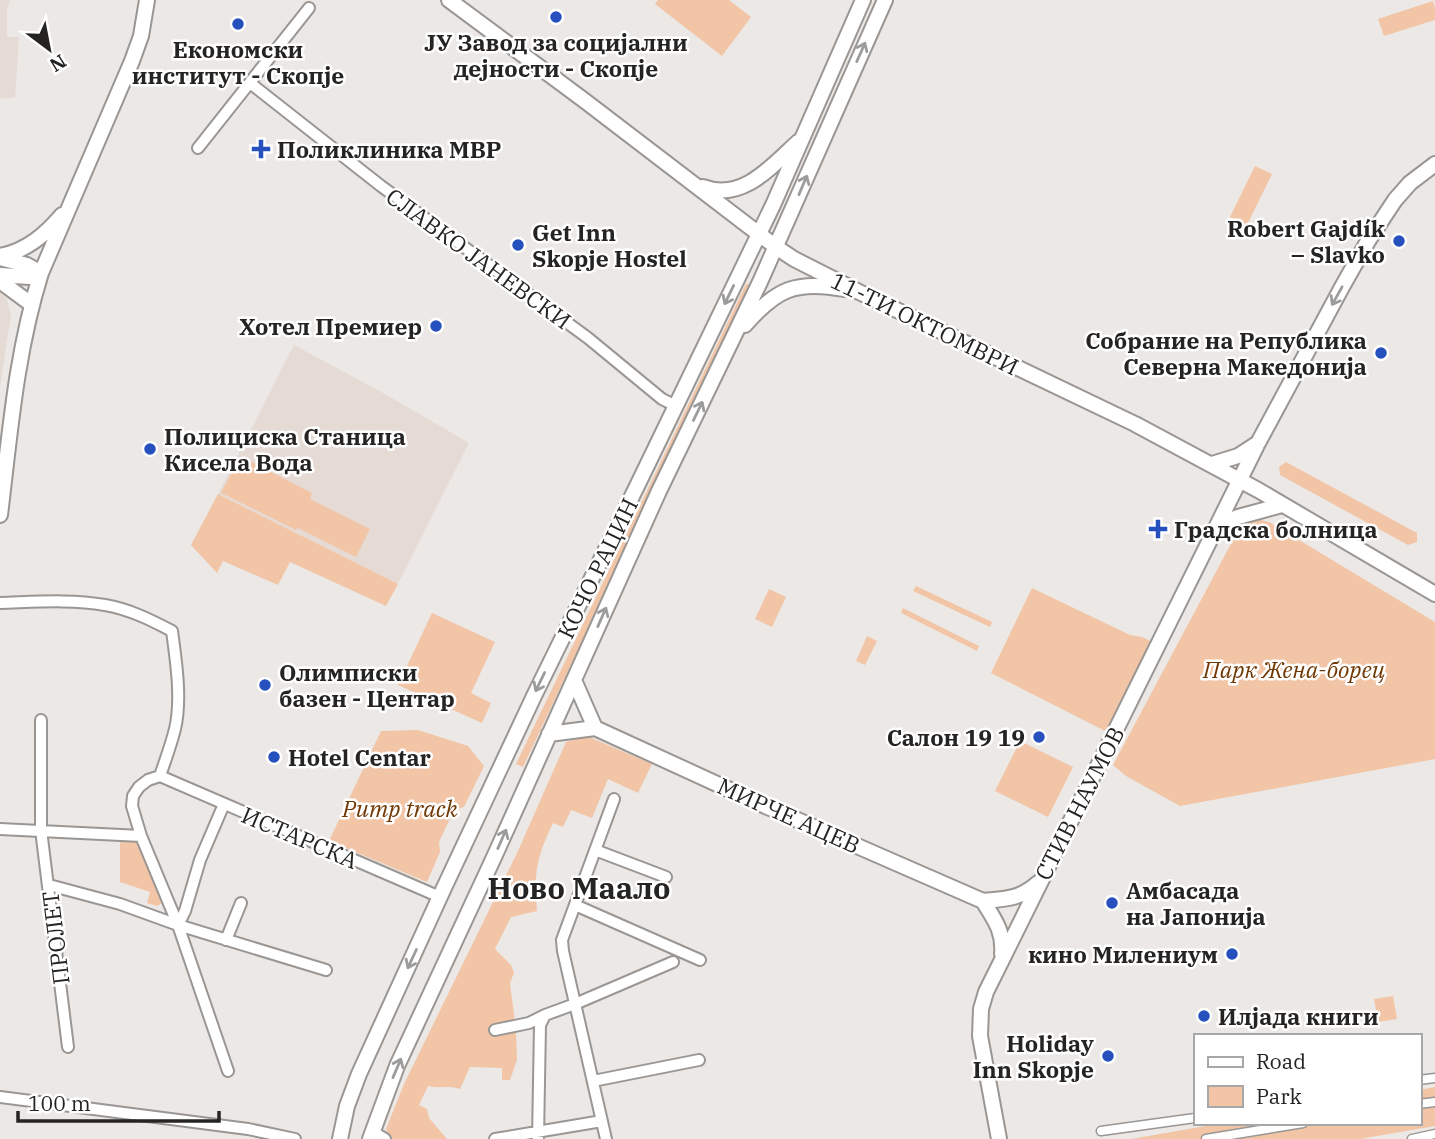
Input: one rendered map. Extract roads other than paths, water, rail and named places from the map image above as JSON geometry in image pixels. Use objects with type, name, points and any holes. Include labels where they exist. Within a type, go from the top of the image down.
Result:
[{"type":"street","points":[[0,515],[20,356],[31,304],[41,273],[124,83],[141,36],[148,0]]},
{"type":"street","name":"11-ТИ ОКТОМВРИ","points":[[449,0],[794,259],[1108,410],[1212,464],[1435,594]]},
{"type":"street","name":"КОЧО РАЦИН","points":[[340,1139],[347,1106],[359,1074],[440,897],[534,696],[759,234],[863,0]]},
{"type":"street","points":[[733,340],[885,0]]},
{"type":"street","points":[[198,148],[309,8]]},
{"type":"street","name":"СЛАВКО ЈАНЕВСКИ","points":[[250,83],[381,186],[579,331],[662,399],[676,406]]},
{"type":"street","points":[[695,184],[709,190],[722,191],[742,187],[767,170],[803,137]]},
{"type":"street","name":"СТИВ НАУМОВ","points":[[999,1139],[980,1036],[979,1021],[986,992],[1258,443],[1352,268],[1385,213],[1410,183],[1435,164]]},
{"type":"street","points":[[0,257],[34,242],[54,224],[71,203]]},
{"type":"street","points":[[0,257],[27,265],[41,273]]},
{"type":"street","points":[[0,275],[29,277],[41,273]]},
{"type":"street","points":[[0,281],[31,304]]},
{"type":"street","points":[[733,340],[766,303],[786,291],[811,285],[859,292]]},
{"type":"street","name":"КОЧО РАЦИН","points":[[376,1137],[397,1066],[659,491],[733,340]]},
{"type":"street","points":[[1212,464],[1238,456],[1258,443]]},
{"type":"street","points":[[1213,535],[1228,521],[1282,505]]},
{"type":"street","points":[[0,603],[67,602],[105,605],[152,620],[172,631],[177,666],[176,727],[160,776],[139,787],[133,796],[132,806],[141,836],[178,925],[228,1072]]},
{"type":"street","points":[[549,734],[595,728],[574,680]]},
{"type":"street","name":"ПРОЛЕТ","points":[[41,720],[41,830],[68,1047]]},
{"type":"street","name":"МИРЧЕ АЦЕВ","points":[[595,728],[983,901]]},
{"type":"street","name":"ИСТАРСКА","points":[[160,776],[440,897]]},
{"type":"street","points":[[606,1139],[562,951],[562,940],[614,799]]},
{"type":"street","points":[[178,925],[185,911],[200,860],[224,804]]},
{"type":"street","points":[[0,829],[141,836]]},
{"type":"street","points":[[595,850],[666,877]]},
{"type":"street","points":[[1001,960],[1002,937],[983,901],[1017,897],[1028,892],[1040,881]]},
{"type":"street","points":[[49,886],[120,905],[326,970]]},
{"type":"street","points":[[226,940],[241,903]]},
{"type":"street","points":[[575,905],[700,960]]},
{"type":"street","points":[[495,1030],[529,1023],[673,962]]},
{"type":"street","points":[[539,1136],[540,1025],[545,1014]]},
{"type":"street","points":[[593,1081],[699,1060]]},
{"type":"street","points":[[0,1097],[213,1124],[295,1139]]},
{"type":"street","points":[[1101,1131],[1194,1118]]},
{"type":"street","points":[[495,1139],[539,1136],[602,1121]]},
{"type":"street","points":[[1206,1139],[1291,1125]]},
{"type":"street","points":[[1412,1139],[1435,1134]]},
{"type":"place","name":"ЈУ Завод за социјални дејности - Скопје","points":[[556,17]]},
{"type":"place","name":"Економски институт - Скопје","points":[[238,24]]},
{"type":"place","name":"Поликлиника МВР","points":[[261,149]]},
{"type":"place","name":"Robert Gajdík – Slavko","points":[[1399,241]]},
{"type":"place","name":"Get Inn Skopje Hostel","points":[[518,245]]},
{"type":"place","name":"Хотел Премиер","points":[[436,326]]},
{"type":"place","name":"Собрание на Република Северна Македонија","points":[[1381,353]]},
{"type":"place","name":"Полициска Станица Кисела Вода","points":[[150,449]]},
{"type":"place","name":"Градска болница","points":[[1158,529]]},
{"type":"place","name":"Олимписки базен - Центар","points":[[265,685]]},
{"type":"place","name":"Салон 19 19","points":[[1039,737]]},
{"type":"place","name":"Hotel Centar","points":[[274,757]]},
{"type":"place","name":"Амбасада на Јапонија","points":[[1112,903]]},
{"type":"place","name":"кино Милениум","points":[[1232,954]]},
{"type":"place","name":"Илјада книги","points":[[1204,1016]]},
{"type":"place","name":"Holiday Inn Skopje","points":[[1108,1056]]},
{"type":"district","name":"Ново Маало","points":[[579,887]]},
{"type":"park label","name":"Парк Жена-борец","points":[[1294,669]]},
{"type":"park label","name":"Pump track","points":[[400,808]]}]
